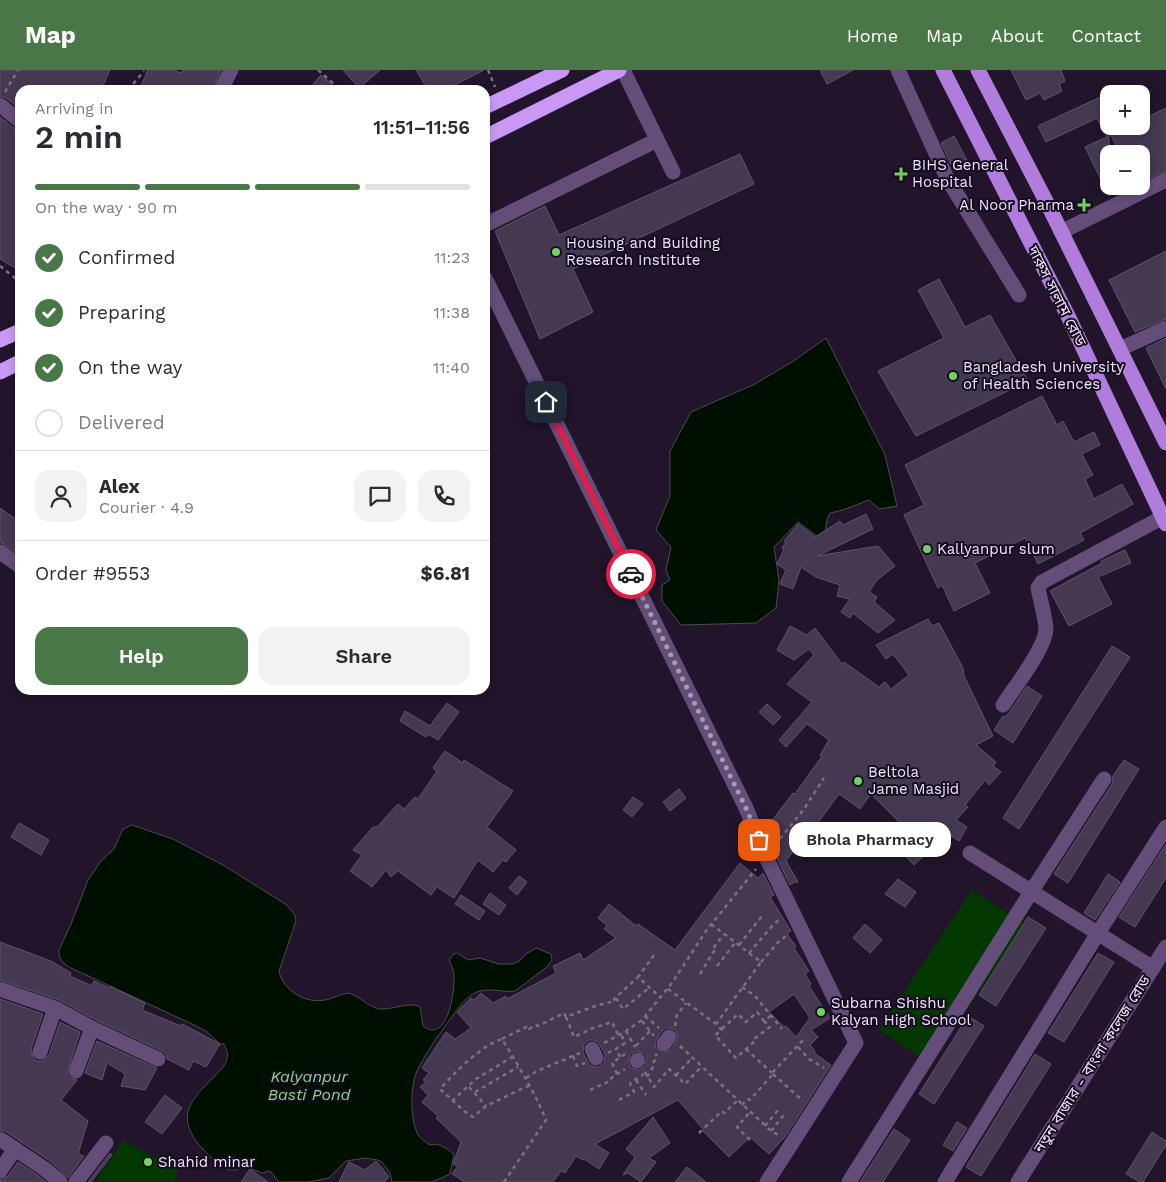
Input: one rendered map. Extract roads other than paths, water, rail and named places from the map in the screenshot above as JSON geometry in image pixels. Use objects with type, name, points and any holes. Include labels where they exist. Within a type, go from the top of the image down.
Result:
[{"type":"highway","points":[[490,104],[562,70]]},
{"type":"highway","points":[[490,135],[621,70]]},
{"type":"highway","points":[[0,340],[15,333]]},
{"type":"highway","points":[[0,372],[15,364]]},
{"type":"main road","name":"দারুস সালাম রোড","points":[[943,70],[1068,318],[1164,520]]},
{"type":"main road","points":[[978,70],[1166,443]]},
{"type":"street","points":[[224,85],[231,70]]},
{"type":"street","points":[[621,70],[673,172]]},
{"type":"street","points":[[898,70],[947,178],[1019,295]]},
{"type":"street","points":[[2,99],[15,115]]},
{"type":"street","points":[[490,223],[657,140]]},
{"type":"street","points":[[1061,232],[1166,180]]},
{"type":"street","points":[[490,288],[746,808],[766,857],[856,1043],[767,1182]]},
{"type":"street","points":[[1120,349],[1166,328]]},
{"type":"street","points":[[1003,705],[1031,662],[1046,632],[1038,588],[1042,582],[1164,520]]},
{"type":"street","points":[[0,552],[15,562]]},
{"type":"street","points":[[848,1182],[1104,779]]},
{"type":"street","points":[[945,1182],[1098,933],[1166,827]]},
{"type":"street","points":[[970,853],[1153,968]]},
{"type":"street","name":"নতুন বাজার - বাংলা কলেজ রোড","points":[[1018,1182],[1166,947]]},
{"type":"street","points":[[0,990],[55,1008],[92,1028],[158,1059]]},
{"type":"street","points":[[40,1052],[55,1008]]},
{"type":"street","points":[[76,1071],[92,1028]]},
{"type":"street","points":[[0,1139],[45,1169],[60,1182]]},
{"type":"street","points":[[76,1182],[106,1143]]},
{"type":"street","points":[[0,1171],[16,1149]]},
{"type":"water","points":[[826,338],[885,455],[897,506],[879,509],[869,500],[830,513],[822,540],[798,522],[774,547],[779,580],[776,608],[756,623],[681,625],[662,601],[662,585],[670,580],[666,570],[671,547],[656,530],[670,496],[670,451],[691,412],[755,384],[792,362]]},
{"type":"water","name":"Kalyanpur Basti Pond","points":[[132,825],[173,839],[223,865],[287,905],[295,915],[296,921],[279,971],[285,985],[303,998],[318,1001],[348,993],[380,1009],[416,1005],[420,1007],[423,1026],[432,1030],[439,1028],[444,1022],[451,1003],[454,972],[449,960],[454,954],[457,953],[468,960],[480,958],[499,964],[512,964],[518,962],[536,948],[551,954],[552,960],[547,967],[515,991],[482,991],[468,997],[427,1052],[417,1071],[412,1094],[412,1112],[415,1129],[418,1135],[430,1145],[440,1145],[454,1154],[450,1174],[432,1182],[392,1182],[390,1173],[382,1162],[365,1158],[346,1161],[329,1178],[309,1182],[279,1182],[270,1171],[262,1173],[244,1166],[236,1170],[227,1169],[200,1146],[188,1126],[188,1111],[203,1088],[225,1064],[228,1054],[224,1044],[220,1044],[206,1031],[190,1023],[71,968],[59,956],[59,950],[88,880],[101,861],[114,849],[123,829]]},
{"type":"place","name":"BIHS General Hospital","points":[[901,174]]},
{"type":"place","name":"Al Noor Pharma","points":[[1084,205]]},
{"type":"place","name":"Housing and Building Research Institute","points":[[556,252]]},
{"type":"place","name":"Bangladesh University of Health Sciences","points":[[953,376]]},
{"type":"place","name":"Kallyanpur slum","points":[[927,549]]},
{"type":"place","name":"Beltola Jame Masjid","points":[[858,781]]},
{"type":"place","name":"Bhola Pharmacy","points":[[759,840]]},
{"type":"place","name":"Subarna Shishu Kalyan High School","points":[[821,1012]]},
{"type":"place","name":"Shahid minar","points":[[148,1162]]}]
